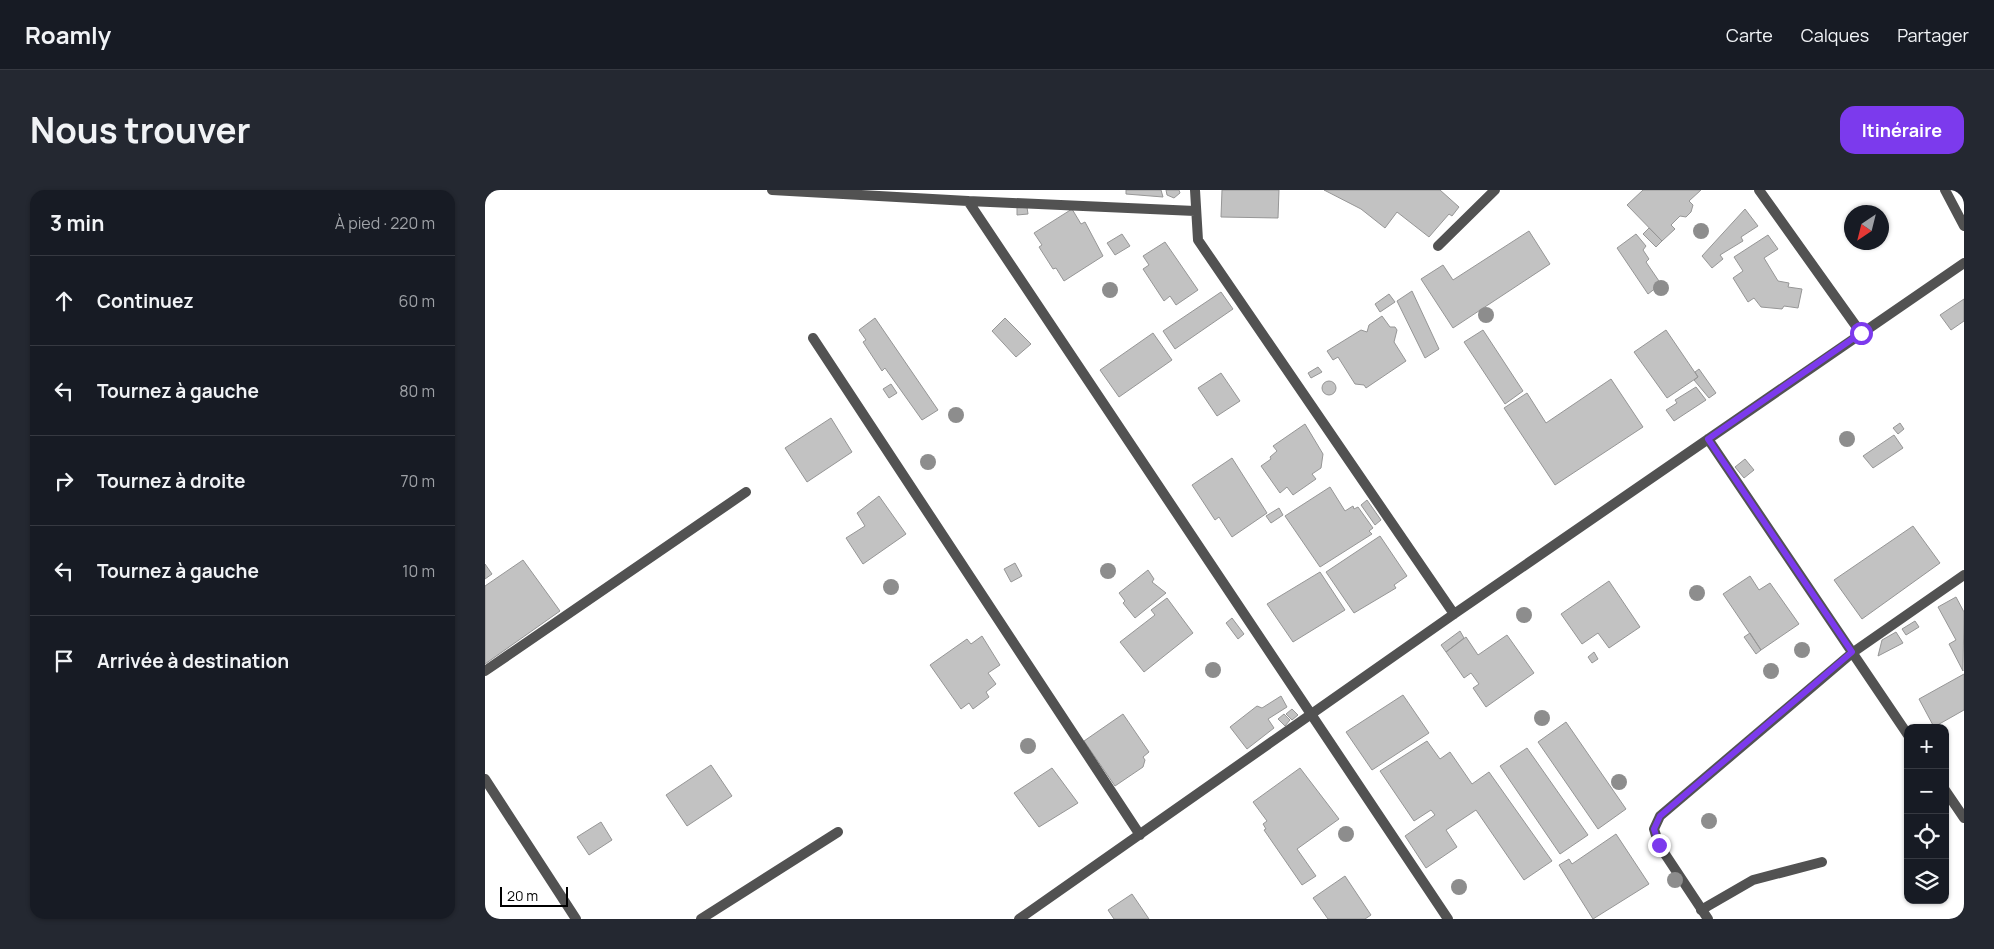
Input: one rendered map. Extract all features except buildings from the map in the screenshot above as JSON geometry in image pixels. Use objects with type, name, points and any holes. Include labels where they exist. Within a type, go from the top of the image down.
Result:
[{"type":"street","points":[[772,190],[968,202],[1195,211]]},
{"type":"street","points":[[1195,190],[1198,240],[1454,614]]},
{"type":"street","points":[[1438,246],[1495,190]]},
{"type":"street","points":[[1759,190],[1861,333]]},
{"type":"street","points":[[1945,190],[1964,226]]},
{"type":"street","points":[[968,202],[1448,919]]},
{"type":"street","points":[[1019,919],[1454,614],[1964,263]]},
{"type":"street","points":[[813,338],[1140,835]]},
{"type":"street","points":[[1708,439],[1904,729]]},
{"type":"street","points":[[485,671],[747,492]]},
{"type":"street","points":[[1708,919],[1659,845],[1654,829],[1660,816],[1852,652],[1964,575]]},
{"type":"street","points":[[485,779],[576,919]]},
{"type":"street","points":[[1949,796],[1964,818]]},
{"type":"street","points":[[701,919],[838,832]]},
{"type":"street","points":[[1701,910],[1753,880],[1822,862]]},
{"type":"route","points":[[1659,845],[1654,829],[1660,816],[1852,652],[1708,439],[1861,333]]}]
